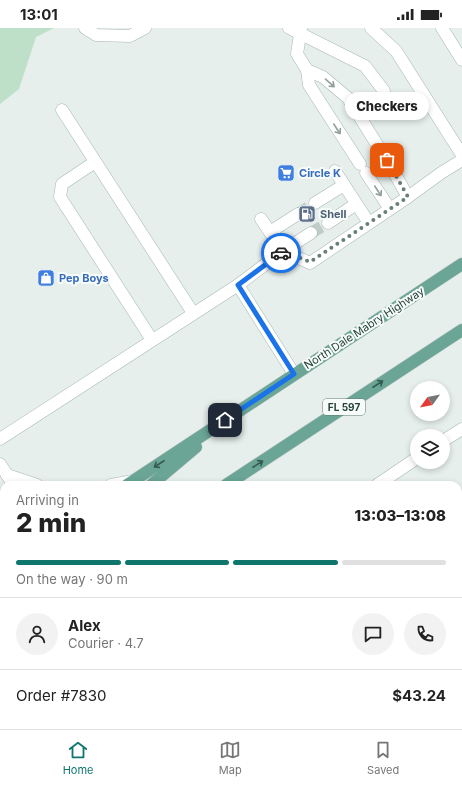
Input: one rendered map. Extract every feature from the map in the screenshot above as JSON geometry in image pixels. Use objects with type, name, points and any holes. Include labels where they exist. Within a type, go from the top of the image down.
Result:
[{"type":"main road","name":"North Dale Mabry Highway","points":[[133,481],[462,264]]},
{"type":"main road","name":"FL 597","points":[[232,481],[462,330]]},
{"type":"main road","points":[[156,481],[238,411]]},
{"type":"street","points":[[85,28],[96,35],[130,36],[145,28]]},
{"type":"street","points":[[371,28],[396,50],[462,155]]},
{"type":"street","points":[[442,28],[462,60]]},
{"type":"street","points":[[384,91],[365,66],[297,30],[297,54],[307,70],[309,86],[390,209]]},
{"type":"street","points":[[307,70],[323,77],[348,98],[384,155],[408,197]]},
{"type":"street","points":[[62,110],[194,313]]},
{"type":"street","points":[[261,219],[283,251],[310,262],[462,160]]},
{"type":"street","points":[[96,162],[62,184],[60,197],[152,340]]},
{"type":"street","points":[[335,171],[369,223]]},
{"type":"street","points":[[315,203],[344,185]]},
{"type":"street","points":[[328,223],[356,204]]},
{"type":"street","points":[[270,232],[298,214]]},
{"type":"street","points":[[0,439],[238,285],[283,251],[311,233]]},
{"type":"street","points":[[238,285],[294,374]]},
{"type":"street","points":[[450,437],[462,429]]},
{"type":"street","points":[[383,481],[410,463]]},
{"type":"street","points":[[0,464],[10,480]]},
{"type":"green space","points":[[0,28],[54,28],[36,37],[19,89],[0,104]]},
{"type":"tunnel","points":[[298,214],[315,203]]},
{"type":"tunnel","points":[[311,233],[328,223]]},
{"type":"way so far","points":[[281,253],[283,251],[310,262],[408,197],[387,160]]},
{"type":"place","name":"Checkers","points":[[387,160]]},
{"type":"place","name":"Circle K","points":[[286,173]]},
{"type":"place","name":"Shell","points":[[307,214]]},
{"type":"place","name":"Pep Boys","points":[[46,278]]},
{"type":"route","points":[[225,420],[294,374],[238,285],[281,253]]}]
